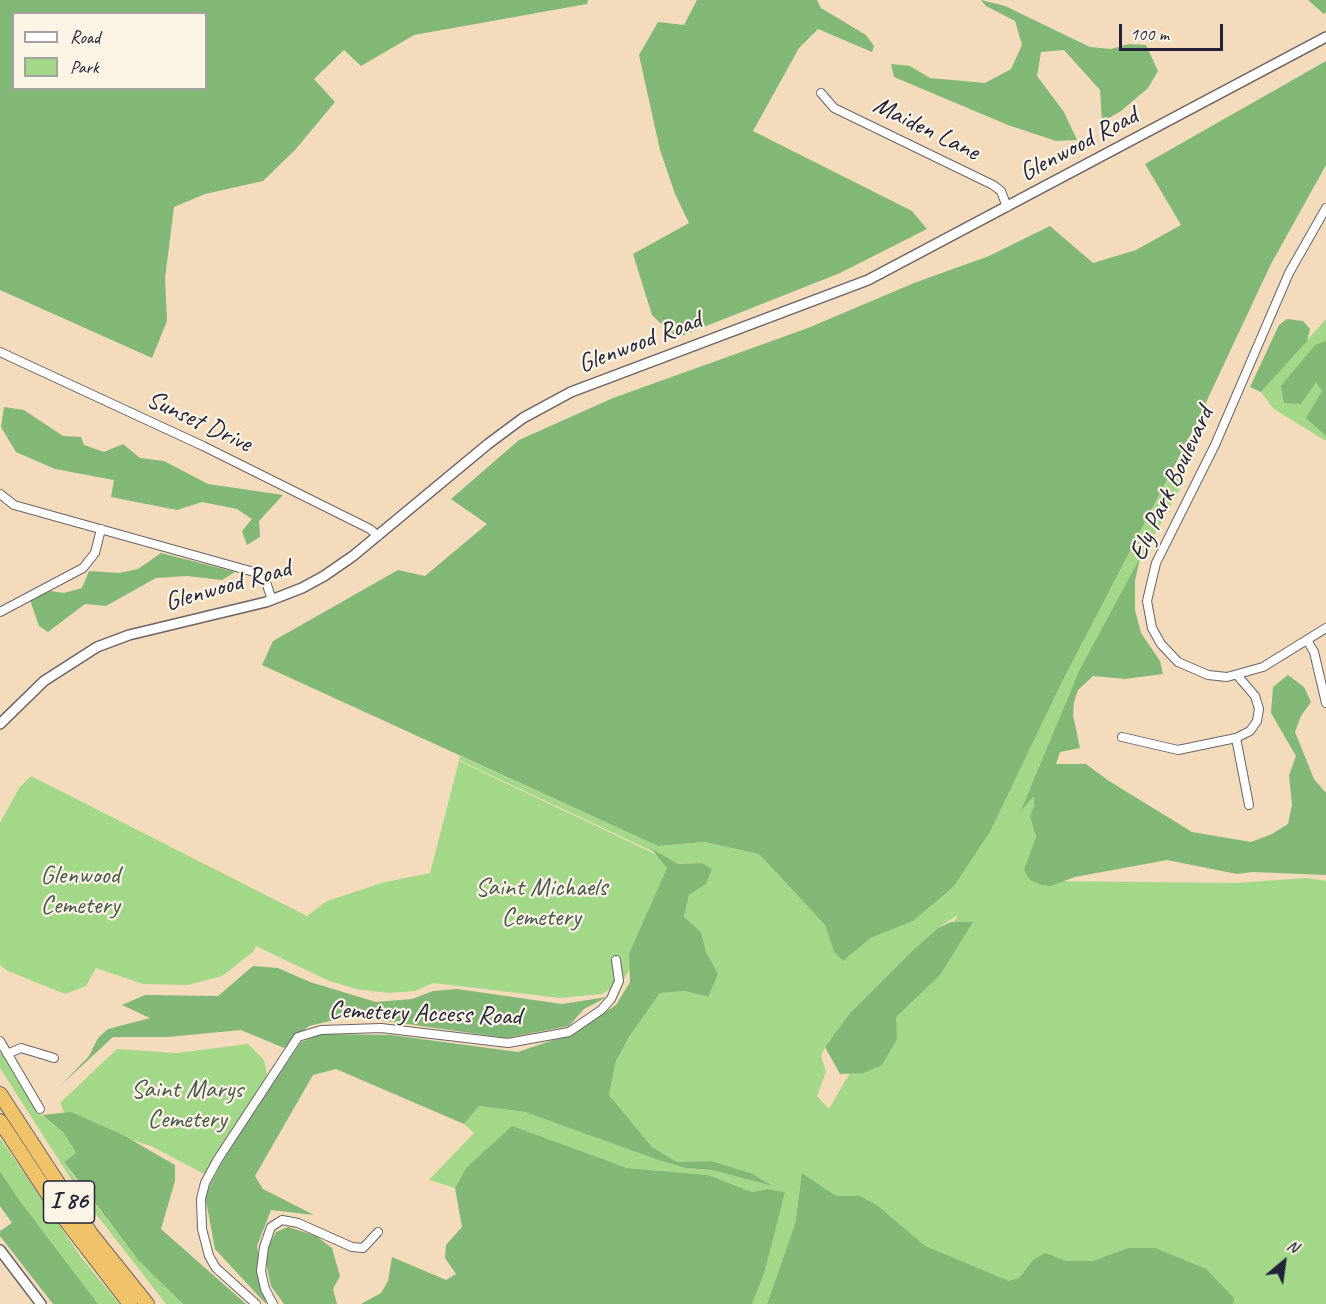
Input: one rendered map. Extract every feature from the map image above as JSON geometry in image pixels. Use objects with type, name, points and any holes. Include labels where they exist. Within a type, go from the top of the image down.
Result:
[{"type":"highway","name":"I 86","points":[[0,1094],[91,1234],[147,1304]]},
{"type":"highway","name":"I 86","points":[[0,1121],[61,1214],[130,1304]]},
{"type":"street","name":"Glenwood Road","points":[[0,724],[44,681],[97,647],[129,635],[272,600],[324,576],[378,536],[488,444],[523,418],[571,392],[868,280],[1326,37]]},
{"type":"street","name":"Maiden Lane","points":[[821,93],[834,108],[993,185],[1001,191],[1007,207]]},
{"type":"street","name":"Ely Park Boulevard","points":[[1326,208],[1289,273],[1215,445],[1156,563],[1148,587],[1148,611],[1152,628],[1175,659],[1194,671],[1208,675],[1237,675],[1263,667],[1326,628]]},
{"type":"street","name":"Sunset Drive","points":[[0,352],[202,446],[370,529],[378,536]]},
{"type":"street","points":[[0,494],[3,502],[254,572],[266,582],[272,600]]},
{"type":"street","points":[[0,612],[83,568],[95,553],[101,529]]},
{"type":"street","points":[[1307,640],[1314,652],[1326,703]]},
{"type":"street","points":[[1122,738],[1178,750],[1236,738],[1250,731],[1257,721],[1259,709],[1255,696],[1237,675]]},
{"type":"street","points":[[1236,738],[1249,805]]},
{"type":"street","name":"Cemetery Access Road","points":[[256,1304],[216,1268],[207,1250],[202,1228],[201,1199],[205,1183],[216,1161],[298,1037],[321,1030],[381,1028],[508,1043],[569,1032],[601,1010],[611,999],[619,981],[616,960]]},
{"type":"street","points":[[0,1041],[40,1109]]},
{"type":"street","points":[[7,1054],[21,1048],[54,1058]]},
{"type":"street","points":[[273,1304],[265,1289],[261,1271],[264,1247],[272,1227],[282,1220],[298,1223],[352,1247],[363,1248],[378,1232]]},
{"type":"street","points":[[0,1250],[41,1304]]},
{"type":"green space","points":[[0,0],[588,0],[587,4],[414,35],[361,66],[344,50],[314,79],[335,102],[295,150],[263,181],[205,194],[174,207],[165,278],[167,321],[152,358],[0,290]]},
{"type":"green space","points":[[697,0],[817,0],[821,8],[866,35],[874,46],[872,52],[818,29],[799,48],[753,131],[912,211],[927,229],[840,273],[676,338],[652,315],[633,254],[689,223],[675,194],[660,150],[639,55],[658,22],[684,25]]},
{"type":"green space","points":[[981,0],[1005,6],[1090,47],[1111,49],[1129,44],[1146,45],[1158,71],[1148,88],[1121,111],[1102,122],[1100,90],[1064,50],[1041,52],[1037,76],[1064,112],[1077,140],[1056,141],[1008,125],[894,77],[891,64],[910,66],[930,78],[985,83],[1011,69],[1022,45],[1015,21],[986,6]]},
{"type":"green space","points":[[1308,0],[1326,0],[1326,12],[1324,14]]},
{"type":"green space","points":[[1326,61],[1326,165],[1271,264],[1193,430],[1061,684],[991,830],[954,886],[913,921],[871,938],[843,961],[834,952],[825,925],[759,854],[704,842],[658,846],[262,665],[273,641],[398,570],[425,576],[487,524],[451,499],[519,440],[613,398],[808,328],[914,283],[989,256],[1050,226],[1093,263],[1136,250],[1181,225],[1145,164]]},
{"type":"green space","points":[[1287,319],[1303,321],[1310,329],[1307,341],[1261,392],[1250,387],[1279,325]]},
{"type":"green space","points":[[1326,319],[1326,441],[1274,409],[1261,392]]},
{"type":"green space","points":[[1326,341],[1326,436],[1306,418],[1322,391],[1316,382],[1301,404],[1284,403],[1281,386],[1315,345]]},
{"type":"green space","points":[[4,407],[24,410],[63,436],[81,437],[84,445],[104,452],[123,444],[140,458],[164,461],[208,484],[283,495],[259,521],[260,537],[247,545],[242,531],[252,519],[237,509],[202,502],[177,510],[111,497],[114,480],[55,469],[16,452],[1,427]]},
{"type":"green space","points":[[1171,473],[1182,481],[1186,478],[1079,671],[1021,809],[1034,795],[1030,818],[1036,837],[1028,862],[1044,881],[1235,883],[1307,878],[1326,881],[1326,1304],[1214,1304],[1021,1291],[956,1273],[800,1187],[795,1224],[767,1304],[752,1304],[764,1274],[784,1192],[768,1189],[752,1192],[708,1175],[627,1168],[512,1127],[466,1168],[455,1188],[429,1180],[474,1133],[464,1124],[479,1106],[525,1112],[658,1160],[685,1168],[712,1170],[770,1185],[751,1173],[711,1161],[677,1162],[652,1147],[609,1095],[616,1061],[629,1037],[660,993],[685,991],[707,997],[717,974],[706,952],[701,932],[684,917],[689,895],[706,884],[702,863],[678,864],[654,850],[656,853],[459,760],[460,756],[658,846],[704,842],[759,854],[825,925],[834,952],[843,961],[871,938],[913,921],[991,830],[1061,684]],"holes":[[[958,915],[927,969],[855,1064],[829,1109],[817,1096],[826,1072],[821,1056],[825,1047],[850,1013],[911,952],[938,928]]]},
{"type":"green space","points":[[161,553],[235,572],[222,580],[187,576],[156,578],[106,606],[85,604],[48,632],[39,626],[30,600],[50,591],[64,593],[82,588],[89,571],[119,573],[138,569]]},
{"type":"green space","points":[[1140,558],[1135,581],[1135,610],[1141,633],[1160,661],[1163,674],[1125,679],[1093,676],[1078,690],[1074,702],[1073,715],[1080,748],[1060,752],[1056,764],[1086,764],[1109,781],[1192,832],[1251,842],[1272,834],[1288,824],[1292,805],[1289,775],[1296,756],[1271,713],[1273,687],[1288,675],[1304,687],[1311,702],[1301,716],[1295,732],[1314,779],[1326,793],[1326,875],[1253,872],[1237,874],[1167,860],[1075,877],[1051,886],[1030,880],[1024,870],[1036,837],[1030,817],[1034,796],[1020,812],[1079,671]]},
{"type":"green space","points":[[459,761],[672,862],[633,963],[623,981],[602,994],[560,998],[433,983],[415,991],[389,993],[356,989],[327,980],[256,946],[253,952],[222,976],[188,985],[143,984],[96,968],[86,986],[65,994],[8,971],[0,965],[0,823],[19,788],[31,776],[307,916],[327,901],[385,882],[430,873]]},
{"type":"green space","points":[[651,848],[678,864],[702,863],[712,869],[706,884],[689,895],[684,917],[701,932],[706,952],[718,974],[708,997],[685,991],[660,993],[629,1037],[616,1061],[609,1095],[652,1147],[677,1162],[711,1161],[751,1173],[773,1186],[712,1170],[685,1168],[658,1160],[525,1112],[479,1106],[464,1124],[336,1069],[313,1075],[255,1176],[263,1189],[314,1215],[271,1210],[257,1246],[266,1304],[215,1249],[205,1195],[229,1149],[301,1042],[322,1034],[391,1035],[518,1052],[574,1033],[616,1005],[630,982],[629,954],[667,868]]},
{"type":"green space","points":[[951,922],[973,922],[940,975],[896,1017],[897,1039],[882,1065],[864,1073],[840,1074],[825,1047],[850,1013],[911,952],[938,928]]},
{"type":"green space","points":[[253,966],[278,968],[310,982],[376,1002],[412,999],[433,991],[457,989],[562,1004],[607,997],[584,1009],[569,1026],[506,1038],[351,1016],[309,1026],[284,1048],[241,1030],[168,1037],[113,1037],[61,1085],[89,1056],[98,1038],[108,1029],[150,1018],[122,1005],[145,995],[218,996]]},
{"type":"green space","name":"Saint Marys Cemetery","points":[[248,1044],[264,1060],[267,1075],[206,1175],[151,1146],[67,1119],[60,1103],[117,1049],[177,1053]]},
{"type":"green space","points":[[0,1047],[36,1111],[64,1133],[76,1153],[64,1162],[74,1177],[139,1261],[183,1304],[166,1304],[82,1196],[0,1068]]},
{"type":"green space","points":[[71,1112],[123,1135],[175,1165],[175,1181],[161,1229],[246,1304],[183,1304],[139,1261],[64,1162],[76,1153],[64,1133],[42,1115]]},
{"type":"green space","points":[[512,1126],[627,1168],[708,1175],[752,1192],[768,1189],[785,1192],[764,1274],[752,1304],[361,1304],[381,1293],[388,1281],[392,1257],[446,1280],[456,1274],[445,1258],[446,1245],[462,1227],[455,1188],[466,1168]]},
{"type":"green space","points":[[0,1138],[81,1257],[119,1304],[98,1304],[20,1201],[0,1171]]},
{"type":"green space","points":[[0,1171],[98,1304],[53,1304],[0,1236],[0,1231],[12,1223],[0,1206]]},
{"type":"green space","points":[[802,1173],[836,1196],[860,1196],[878,1206],[925,1246],[1009,1281],[1019,1278],[1033,1260],[1045,1253],[1066,1261],[1093,1261],[1129,1248],[1155,1248],[1206,1269],[1234,1298],[1233,1304],[767,1304],[795,1224]]},
{"type":"green space","points":[[288,1227],[316,1236],[332,1248],[340,1276],[333,1289],[337,1304],[284,1304],[271,1286],[266,1262],[269,1246],[276,1232]]},
{"type":"park label","name":"Glenwood Cemetery","points":[[80,891]]},
{"type":"park label","name":"Saint Michaels Cemetery","points":[[541,903]]}]
